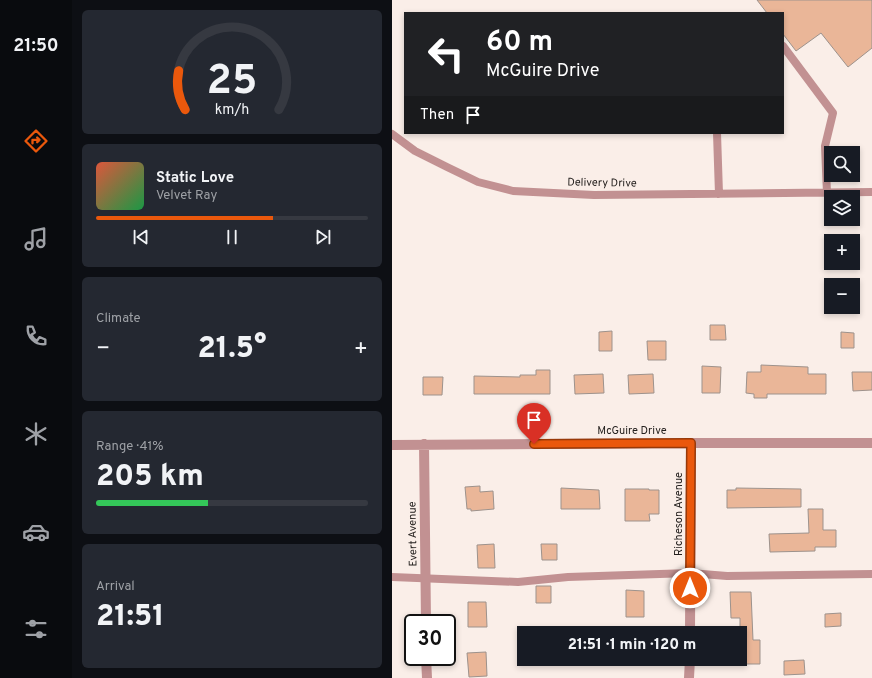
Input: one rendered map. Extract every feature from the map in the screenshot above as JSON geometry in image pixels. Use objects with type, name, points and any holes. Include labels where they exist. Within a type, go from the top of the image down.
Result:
[{"type":"street","name":"Richeson Avenue","points":[[690,626],[691,443]]},
{"type":"street","name":"McGuire Drive","points":[[392,445],[872,443]]},
{"type":"street","name":"Evert Avenue","points":[[424,444],[426,614]]},
{"type":"street","points":[[426,666],[427,678]]},
{"type":"street","points":[[690,666],[690,678]]},
{"type":"lane","points":[[784,47],[833,113],[825,146],[826,190]]},
{"type":"lane","name":"Delivery Drive","points":[[392,134],[415,151],[446,167],[478,182],[513,191],[594,195],[824,193]]},
{"type":"lane","points":[[717,134],[719,194]]},
{"type":"lane","name":"Delivery Drive","points":[[860,192],[872,192]]},
{"type":"lane","points":[[392,577],[518,582],[568,577],[690,573],[727,576],[872,574]]},
{"type":"building","points":[[757,0],[872,0],[872,48],[848,67],[821,33],[796,51],[784,35],[784,12],[766,12]]},
{"type":"building","points":[[710,325],[725,325],[726,340],[710,340]]},
{"type":"building","points":[[612,331],[612,351],[599,351],[599,332]]},
{"type":"building","points":[[841,332],[854,333],[854,348],[841,348]]},
{"type":"building","points":[[647,341],[666,341],[666,360],[648,360]]},
{"type":"building","points":[[761,365],[808,367],[808,374],[826,374],[826,394],[767,394],[767,398],[754,398],[754,394],[746,393],[747,372],[761,372]]},
{"type":"building","points":[[702,366],[721,367],[720,393],[702,393]]},
{"type":"building","points":[[536,370],[550,370],[550,394],[474,394],[474,376],[520,377],[520,375],[536,375]]},
{"type":"building","points":[[852,372],[872,372],[872,390],[853,391]]},
{"type":"building","points":[[603,374],[604,393],[575,394],[574,375]]},
{"type":"building","points":[[653,374],[654,393],[629,394],[628,375]]},
{"type":"building","points":[[423,377],[443,377],[442,395],[423,395]]},
{"type":"building","points":[[480,486],[480,492],[493,491],[494,509],[471,511],[471,509],[467,509],[465,487]]},
{"type":"building","points":[[561,488],[599,490],[600,509],[561,509]]},
{"type":"building","points":[[736,488],[801,489],[801,507],[727,508],[727,490],[736,490]]},
{"type":"building","points":[[625,489],[659,490],[659,514],[649,514],[650,521],[625,521]]},
{"type":"building","points":[[808,509],[823,509],[823,530],[836,530],[836,547],[815,547],[815,551],[770,552],[769,534],[809,533]]},
{"type":"building","points":[[494,544],[495,568],[478,568],[477,545]]},
{"type":"building","points":[[541,544],[557,544],[557,560],[542,560]]},
{"type":"building","points":[[536,586],[551,586],[551,603],[536,603]]},
{"type":"building","points":[[626,590],[644,591],[644,617],[626,617]]},
{"type":"building","points":[[730,592],[751,592],[753,640],[760,640],[760,664],[747,664],[747,626],[740,626],[740,618],[731,618]]},
{"type":"building","points":[[468,602],[486,602],[487,627],[468,627]]},
{"type":"building","points":[[841,613],[841,626],[825,627],[825,614]]},
{"type":"building","points":[[486,652],[487,676],[469,677],[467,653]]},
{"type":"building","points":[[804,660],[805,674],[784,675],[784,661]]},
{"type":"route","points":[[534,444],[691,443],[690,588]]}]
